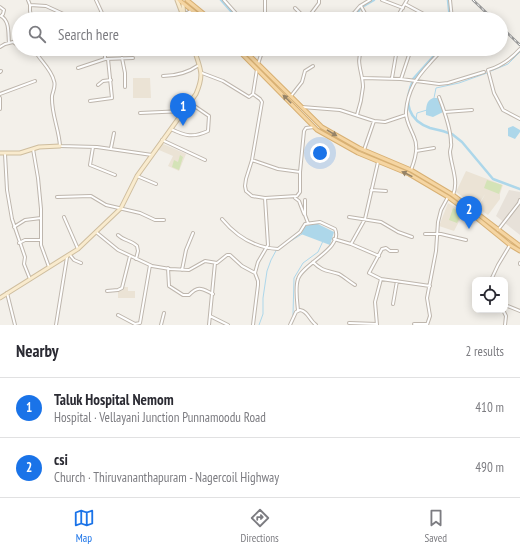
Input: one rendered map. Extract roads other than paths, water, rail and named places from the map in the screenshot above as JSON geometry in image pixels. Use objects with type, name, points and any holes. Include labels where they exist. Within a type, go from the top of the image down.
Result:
[{"type":"main road","points":[[178,0],[194,12]]},
{"type":"main road","points":[[183,4],[186,0],[201,12]]},
{"type":"main road","points":[[243,56],[314,127],[346,147],[409,174],[448,198],[520,251]]},
{"type":"main road","points":[[250,56],[322,127],[339,138],[411,170],[453,195],[519,245]]},
{"type":"main road","points":[[297,109],[301,106]]},
{"type":"street","points":[[28,0],[30,12]]},
{"type":"street","points":[[96,0],[102,12]]},
{"type":"street","points":[[178,0],[182,12]]},
{"type":"street","points":[[224,0],[235,12]]},
{"type":"street","points":[[265,0],[265,12]]},
{"type":"street","points":[[312,12],[319,3],[319,0]]},
{"type":"street","points":[[355,12],[360,6],[370,0]]},
{"type":"street","points":[[382,0],[403,8]]},
{"type":"street","points":[[400,12],[407,0]]},
{"type":"street","points":[[450,0],[451,12]]},
{"type":"street","points":[[183,4],[183,12]]},
{"type":"street","points":[[405,4],[420,12]]},
{"type":"street","points":[[30,5],[46,6],[59,12]]},
{"type":"street","points":[[360,6],[364,12]]},
{"type":"street","points":[[0,7],[4,10],[4,14],[1,16],[5,18],[7,23],[9,43]]},
{"type":"street","points":[[295,8],[299,12]]},
{"type":"street","points":[[0,47],[12,42]]},
{"type":"street","points":[[520,49],[509,60],[488,70],[494,93],[504,110],[520,120]]},
{"type":"street","points":[[38,56],[55,82],[52,96],[60,146]]},
{"type":"street","points":[[0,298],[78,250],[121,208],[137,176],[196,94],[201,82],[202,73],[196,56]]},
{"type":"street","points":[[258,64],[261,56]]},
{"type":"street","points":[[357,115],[362,99],[363,78],[358,66],[358,56]]},
{"type":"street","points":[[392,78],[396,56]]},
{"type":"street","points":[[401,79],[409,56]]},
{"type":"street","points":[[411,170],[416,156],[416,151],[415,139],[410,130],[406,115],[409,98],[414,81],[437,56]]},
{"type":"street","points":[[122,58],[125,73],[125,87]]},
{"type":"street","points":[[78,68],[105,59],[132,58]]},
{"type":"street","points":[[90,100],[112,98],[108,59]]},
{"type":"street","points":[[162,76],[192,69],[199,65]]},
{"type":"street","points":[[291,96],[302,82],[306,71],[313,66]]},
{"type":"street","points":[[253,94],[257,69]]},
{"type":"street","points":[[363,78],[392,78],[439,84],[448,83],[484,72]]},
{"type":"street","points":[[202,73],[223,82],[249,97],[253,94]]},
{"type":"street","points":[[98,85],[103,81],[111,80]]},
{"type":"street","points":[[0,94],[35,81]]},
{"type":"street","points":[[253,94],[262,102],[252,160],[246,179],[246,191],[252,196],[265,198],[294,198],[299,201],[308,223]]},
{"type":"street","points":[[439,97],[445,112],[452,142],[450,152],[454,168],[455,190],[453,195]]},
{"type":"street","points":[[0,98],[0,109]]},
{"type":"street","points":[[171,129],[183,136],[200,135],[208,131],[209,116],[190,103]]},
{"type":"street","points":[[301,106],[340,110],[374,121],[385,122],[406,115]]},
{"type":"street","points":[[445,112],[472,110]]},
{"type":"street","points":[[140,113],[184,111]]},
{"type":"street","points":[[364,150],[374,121]]},
{"type":"street","points":[[294,198],[299,195],[300,192],[300,172],[305,129],[314,127]]},
{"type":"street","points":[[111,148],[114,133]]},
{"type":"street","points":[[162,140],[204,160]]},
{"type":"street","points":[[0,153],[20,153],[33,149],[60,146],[111,148],[152,155]]},
{"type":"street","points":[[93,147],[90,165],[115,175]]},
{"type":"street","points":[[416,151],[434,148]]},
{"type":"street","points":[[33,149],[38,178],[41,240],[43,251],[50,268]]},
{"type":"street","points":[[5,154],[7,190],[12,219],[25,257],[24,264],[30,280]]},
{"type":"street","points":[[252,160],[278,169],[300,172]]},
{"type":"street","points":[[351,244],[365,219],[378,161]]},
{"type":"street","points":[[137,176],[156,184]]},
{"type":"street","points":[[371,190],[386,191]]},
{"type":"street","points":[[58,197],[91,196],[106,205],[140,213],[155,220],[164,220]]},
{"type":"street","points":[[253,325],[258,286],[255,273],[258,262],[268,245],[265,198]]},
{"type":"street","points":[[414,324],[427,324],[430,316],[427,298],[440,215],[448,198]]},
{"type":"street","points":[[305,200],[305,215]]},
{"type":"street","points":[[498,230],[520,200]]},
{"type":"street","points":[[64,217],[78,250]]},
{"type":"street","points":[[349,217],[381,222],[398,232],[412,237]]},
{"type":"street","points":[[14,227],[25,220],[41,218]]},
{"type":"street","points":[[222,220],[249,242],[266,249],[278,249],[300,232],[305,224],[308,223],[320,222],[335,229],[336,234],[332,246],[302,271],[298,278],[298,310],[290,325]]},
{"type":"street","points":[[96,232],[115,248],[150,265],[189,270],[205,261],[215,264],[230,255],[242,266],[255,273]]},
{"type":"street","points":[[182,270],[186,250],[193,233]]},
{"type":"street","points":[[425,234],[438,234],[466,240]]},
{"type":"street","points":[[118,235],[122,240],[132,242],[137,246],[138,251],[136,259]]},
{"type":"street","points":[[334,239],[351,244],[379,256]]},
{"type":"street","points":[[19,243],[25,240],[41,240]]},
{"type":"street","points":[[492,277],[510,245]]},
{"type":"street","points":[[397,251],[390,251],[386,248],[382,249],[369,273],[381,279],[430,286]]},
{"type":"street","points":[[68,256],[81,263]]},
{"type":"street","points":[[56,325],[68,256]]},
{"type":"street","points":[[107,292],[122,288],[130,256]]},
{"type":"street","points":[[313,262],[326,271],[338,274],[355,285]]},
{"type":"street","points":[[210,325],[215,264]]},
{"type":"street","points":[[118,315],[135,324],[140,323],[150,265]]},
{"type":"street","points":[[168,268],[169,286],[183,295],[190,295],[194,290],[199,288],[213,294]]},
{"type":"street","points":[[349,323],[377,325],[375,302],[381,279]]},
{"type":"street","points":[[393,304],[397,281]]},
{"type":"street","points":[[7,293],[15,325]]},
{"type":"street","points":[[508,306],[520,311]]},
{"type":"street","points":[[298,310],[302,310],[307,313],[311,321],[316,325]]},
{"type":"street","points":[[161,325],[164,313]]},
{"type":"street","points":[[504,313],[506,316],[505,325]]},
{"type":"street","points":[[210,316],[228,325]]},
{"type":"water","points":[[433,98],[438,98],[443,112],[433,117],[426,115],[426,107]]},
{"type":"water","points":[[513,126],[520,130],[515,139],[508,136],[508,128]]},
{"type":"water","points":[[318,224],[334,232],[330,245],[301,234],[305,226]]},
{"type":"waterway","points":[[221,0],[232,12]]},
{"type":"waterway","points":[[362,7],[374,0]]},
{"type":"waterway","points":[[448,0],[449,12]]},
{"type":"waterway","points":[[491,71],[508,64],[520,52]]},
{"type":"waterway","points":[[413,79],[434,56]]},
{"type":"waterway","points":[[434,98],[436,88],[459,83],[487,73]]},
{"type":"waterway","points":[[412,83],[408,97],[408,104],[413,116],[423,125],[448,133]]},
{"type":"waterway","points":[[416,119],[417,113],[427,110]]},
{"type":"waterway","points":[[452,134],[462,142],[493,179],[520,189]]},
{"type":"waterway","points":[[289,242],[302,234]]},
{"type":"waterway","points":[[293,315],[294,278],[303,263],[318,252],[323,241]]},
{"type":"waterway","points":[[259,325],[263,314],[263,298],[267,271],[278,247],[281,246]]},
{"type":"waterway","points":[[291,325],[293,321]]},
{"type":"railway","points":[[473,0],[486,12]]},
{"type":"railway","points":[[508,34],[520,45]]},
{"type":"place","name":"Taluk Hospital Nemom","points":[[183,126]]},
{"type":"place","name":"csi","points":[[469,229]]}]
